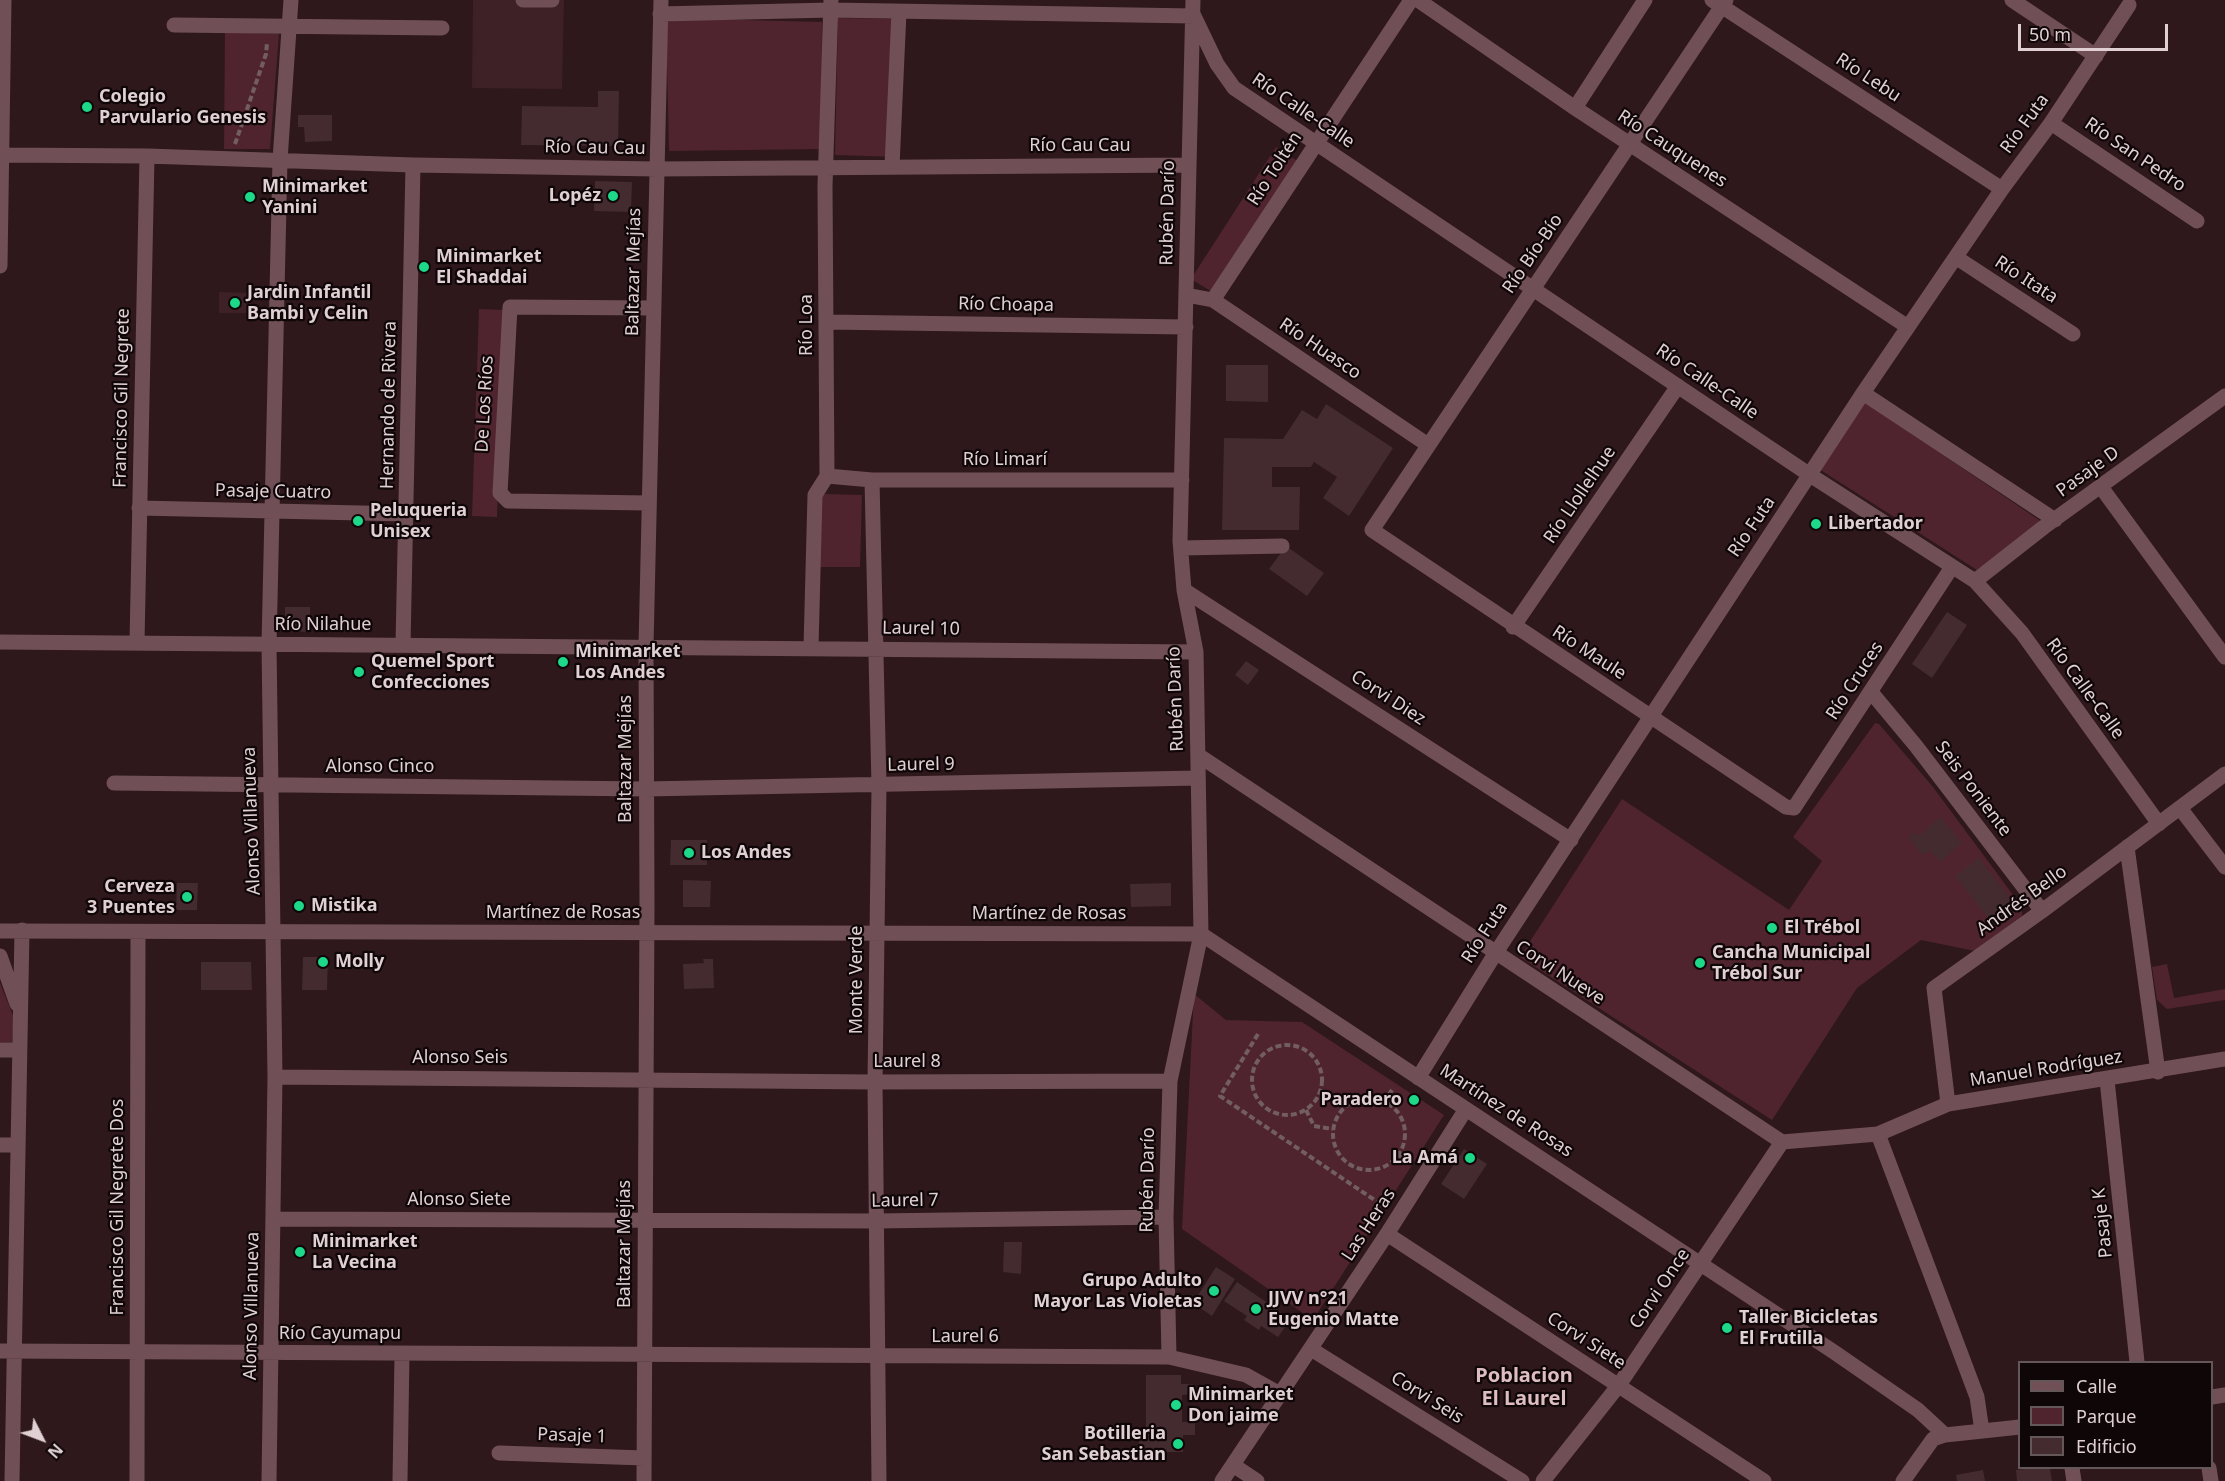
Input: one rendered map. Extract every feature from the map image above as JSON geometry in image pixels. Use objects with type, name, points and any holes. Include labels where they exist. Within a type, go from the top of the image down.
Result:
[{"type":"street","points":[[0,266],[4,0]]},
{"type":"street","name":"Alonso Villanueva","points":[[269,1481],[275,931],[269,786],[269,645],[280,160],[291,0]]},
{"type":"street","points":[[522,0],[552,0]]},
{"type":"street","name":"Rubén Darío","points":[[1169,1358],[1166,1217],[1170,1081],[1201,934],[1196,652],[1184,590],[1181,548],[1193,0]]},
{"type":"street","name":"Río Toltén","points":[[1213,300],[1411,0]]},
{"type":"street","name":"Río Cauquenes","points":[[1418,0],[1575,108],[1908,327]]},
{"type":"street","points":[[1575,108],[1645,0]]},
{"type":"street","points":[[2012,0],[2096,56]]},
{"type":"street","name":"Río Bío-Bío","points":[[1372,530],[1630,144],[1720,2]]},
{"type":"street","name":"Río Lebu","points":[[1720,2],[2002,189]]},
{"type":"street","points":[[660,7],[831,5],[899,12],[1194,16]]},
{"type":"street","name":"Río Loa","points":[[811,647],[815,495],[827,476],[826,167],[831,5]]},
{"type":"street","name":"Río Futa","points":[[1418,1078],[1495,954],[1863,393],[2002,189],[2051,123],[2129,5]]},
{"type":"street","name":"Baltazar Mejías","points":[[644,1481],[645,646],[660,7]]},
{"type":"street","points":[[892,166],[899,12]]},
{"type":"street","name":"Río Calle-Calle","points":[[1194,16],[1216,64],[1234,88],[1810,475],[1975,581],[2022,633],[2159,824]]},
{"type":"street","points":[[174,25],[290,24],[442,28]]},
{"type":"street","name":"Río San Pedro","points":[[2051,123],[2197,221]]},
{"type":"street","name":"Río Cau Cau","points":[[1,155],[147,156],[413,165],[657,169],[1189,165]]},
{"type":"street","name":"Francisco Gil Negrete","points":[[137,642],[147,156]]},
{"type":"street","name":"Hernando de Rivera","points":[[403,645],[413,165]]},
{"type":"street","name":"Río Itata","points":[[1957,258],[2073,334]]},
{"type":"street","name":"Río Huasco","points":[[1186,296],[1213,300],[1428,445]]},
{"type":"street","name":"De Los Ríos","points":[[649,503],[508,501],[500,493],[510,307],[653,308]]},
{"type":"street","name":"Río Choapa","points":[[826,322],[1186,327]]},
{"type":"street","name":"Río Llollelhue","points":[[1513,627],[1678,386]]},
{"type":"street","points":[[1863,393],[2055,520]]},
{"type":"street","name":"Pasaje D","points":[[1975,581],[2224,397]]},
{"type":"street","name":"Río Limarí","points":[[827,476],[872,480],[1182,480]]},
{"type":"street","name":"Monte Verde","points":[[872,480],[879,786],[875,1082],[879,1481]]},
{"type":"street","points":[[2101,487],[2225,657]]},
{"type":"street","name":"Pasaje Cuatro","points":[[140,508],[406,514]]},
{"type":"street","name":"Río Maule","points":[[1372,530],[1513,627],[1786,807]]},
{"type":"street","points":[[1181,548],[1282,546]]},
{"type":"street","name":"Río Cruces","points":[[1786,807],[1794,808],[1952,567]]},
{"type":"street","name":"Corvi Diez","points":[[1184,590],[1570,840]]},
{"type":"street","name":"Río Nilahue","points":[[0,642],[645,646]]},
{"type":"street","name":"Laurel 10","points":[[645,646],[1196,652]]},
{"type":"street","name":"Seis Poniente","points":[[1871,692],[2042,912]]},
{"type":"street","name":"Corvi Nueve","points":[[1198,755],[1495,954],[1782,1142]]},
{"type":"street","name":"Andrés Bello","points":[[1948,1104],[1934,988],[2042,912],[2225,774]]},
{"type":"street","name":"Laurel 9","points":[[646,789],[1198,778]]},
{"type":"street","name":"Alonso Cinco","points":[[114,783],[646,789]]},
{"type":"street","points":[[2180,808],[2225,867]]},
{"type":"street","points":[[2127,847],[2158,1072]]},
{"type":"street","points":[[12,1481],[6,1455],[16,1352],[17,1145],[22,930]]},
{"type":"street","name":"Martínez de Rosas","points":[[0,931],[1201,934],[1701,1263],[1918,1410],[1945,1435]]},
{"type":"street","name":"Francisco Gil Negrete Dos","points":[[136,1481],[138,933]]},
{"type":"street","points":[[0,956],[20,1012]]},
{"type":"street","points":[[0,1050],[19,1050]]},
{"type":"street","name":"Manuel Rodríguez","points":[[1782,1142],[1878,1134],[1948,1104],[2158,1072],[2225,1059]]},
{"type":"street","name":"Alonso Seis","points":[[275,1077],[645,1078]]},
{"type":"street","name":"Laurel 8","points":[[645,1078],[875,1082],[1170,1081]]},
{"type":"street","name":"Pasaje K","points":[[2107,1080],[2137,1361]]},
{"type":"street","name":"Las Heras","points":[[1222,1481],[1387,1234],[1466,1109]]},
{"type":"street","points":[[1878,1134],[1977,1397],[1982,1431]]},
{"type":"street","name":"Corvi Once","points":[[1543,1481],[1619,1385],[1782,1142]]},
{"type":"street","points":[[0,1145],[17,1145]]},
{"type":"street","name":"Laurel 7","points":[[645,1220],[876,1221],[1166,1217]]},
{"type":"street","name":"Alonso Siete","points":[[273,1219],[645,1220]]},
{"type":"street","name":"Corvi Siete","points":[[1387,1234],[1764,1481]]},
{"type":"street","points":[[0,1245],[16,1245]]},
{"type":"street","name":"Corvi Seis","points":[[1311,1349],[1522,1481]]},
{"type":"street","name":"Río Cayumapu","points":[[0,1351],[644,1355]]},
{"type":"street","points":[[400,1481],[402,1354]]},
{"type":"street","name":"Laurel 6","points":[[644,1355],[1169,1358],[1246,1375],[1280,1394]]},
{"type":"street","points":[[1903,1481],[1934,1439],[1945,1435],[2018,1426]]},
{"type":"street","name":"Pasaje 1","points":[[499,1453],[644,1458]]},
{"type":"street","points":[[1233,1465],[1257,1481]]},
{"type":"path","points":[[234,147],[266,54],[268,37]]},
{"type":"path","points":[[1258,1034],[1220,1096],[1379,1203]]},
{"type":"path","points":[[1285,1044],[1305,1050],[1313,1056],[1319,1065],[1322,1084],[1314,1103],[1306,1110],[1286,1115],[1265,1108],[1258,1101],[1253,1091],[1253,1070],[1265,1052],[1285,1044]]},
{"type":"path","points":[[1384,1101],[1392,1090]]},
{"type":"path","points":[[1362,1098],[1384,1101],[1400,1115],[1404,1125],[1403,1146],[1398,1155],[1379,1169],[1355,1168],[1338,1152],[1333,1129],[1342,1109],[1351,1102],[1362,1098]]},
{"type":"path","points":[[1306,1110],[1314,1126],[1333,1129]]},
{"type":"path","points":[[1398,1155],[1406,1161]]},
{"type":"shaded area","points":[[473,0],[564,0],[562,89],[472,88]]},
{"type":"shaded area","name":"Jardin Infantil Bambi y Celin","points":[[219,292],[251,293],[251,313],[219,313]]},
{"type":"green space","points":[[666,18],[822,22],[821,149],[669,151]]},
{"type":"green space","points":[[838,18],[903,19],[899,157],[835,155]]},
{"type":"green space","points":[[225,32],[279,34],[270,149],[224,149]]},
{"type":"green space","points":[[1276,147],[1299,162],[1214,293],[1191,279]]},
{"type":"green space","points":[[479,309],[504,310],[497,517],[472,516]]},
{"type":"green space","points":[[1865,402],[2042,522],[1977,570],[1819,469]]},
{"type":"green space","points":[[823,494],[862,495],[860,567],[818,567],[820,499]]},
{"type":"green space","name":"El Trébol","points":[[1875,723],[1879,724],[1933,787],[2022,907],[2022,916],[1975,951],[1921,940],[1857,988],[1772,1120],[1520,957],[1622,799],[1789,910],[1822,861],[1793,837]]},
{"type":"green space","points":[[2167,964],[2174,998],[2225,989],[2225,1000],[2167,1009],[2157,1000],[2152,967]]},
{"type":"green space","points":[[0,983],[14,1018],[12,1042],[0,1042]]},
{"type":"green space","points":[[1194,994],[1226,1020],[1302,1022],[1444,1115],[1313,1320],[1182,1229]]},
{"type":"building","points":[[598,91],[619,91],[618,146],[521,145],[522,106],[598,107]]},
{"type":"building","points":[[298,115],[332,115],[332,141],[305,142],[304,127],[298,127]]},
{"type":"building","name":"Lopéz","points":[[595,181],[632,182],[631,212],[594,211]]},
{"type":"building","points":[[1226,365],[1268,365],[1268,402],[1226,401]]},
{"type":"building","points":[[1326,404],[1393,448],[1349,516],[1323,498],[1337,477],[1314,462],[1311,467],[1272,467],[1272,487],[1300,487],[1299,530],[1222,530],[1224,438],[1283,439],[1302,410],[1317,419]]},
{"type":"building","points":[[1286,546],[1324,573],[1307,596],[1269,569]]},
{"type":"building","points":[[285,607],[310,607],[310,632],[285,631]]},
{"type":"building","points":[[1947,612],[1967,625],[1932,678],[1912,664]]},
{"type":"building","points":[[1246,661],[1259,670],[1248,685],[1235,675]]},
{"type":"building","points":[[1940,817],[1962,843],[1940,862],[1930,850],[1923,855],[1908,838],[1915,832],[1919,836]]},
{"type":"building","name":"Los Andes","points":[[671,840],[707,840],[707,865],[670,865]]},
{"type":"building","points":[[1979,858],[2019,910],[1996,928],[1955,876]]},
{"type":"building","points":[[683,880],[711,881],[710,907],[683,907]]},
{"type":"building","name":"Cerveza 3 Puentes","points":[[177,883],[198,883],[197,910],[176,910]]},
{"type":"building","points":[[1171,883],[1171,906],[1131,907],[1130,884]]},
{"type":"building","points":[[303,957],[328,957],[327,990],[302,990]]},
{"type":"building","points":[[703,959],[713,959],[714,988],[684,989],[683,964],[704,963]]},
{"type":"building","points":[[201,962],[251,962],[252,990],[201,990]]},
{"type":"building","points":[[1464,1149],[1487,1164],[1464,1199],[1441,1184]]},
{"type":"building","points":[[1004,1242],[1022,1242],[1021,1274],[1003,1272]]},
{"type":"building","name":"Grupo Adulto Mayor Las Violetas","points":[[1216,1267],[1235,1279],[1212,1316],[1193,1303]]},
{"type":"building","name":"JJVV n°21 Eugenio Matte","points":[[1237,1282],[1291,1319],[1278,1337],[1261,1326],[1259,1330],[1244,1320],[1247,1316],[1224,1301]]},
{"type":"building","points":[[1146,1375],[1181,1375],[1181,1384],[1193,1384],[1193,1394],[1182,1395],[1182,1422],[1195,1422],[1195,1435],[1183,1435],[1183,1452],[1139,1452],[1139,1437],[1146,1437]]},
{"type":"building","points":[[2050,1469],[2052,1481],[2017,1481],[2016,1470]]},
{"type":"building","points":[[1983,1470],[1985,1481],[1957,1481],[1956,1475]]},
{"type":"place","name":"Colegio Parvulario Genesis","points":[[87,107]]},
{"type":"place","name":"Lopéz","points":[[613,196]]},
{"type":"place","name":"Minimarket Yanini","points":[[250,197]]},
{"type":"place","name":"Minimarket El Shaddai","points":[[424,267]]},
{"type":"place","name":"Jardin Infantil Bambi y Celin","points":[[235,303]]},
{"type":"place","name":"Peluqueria Unisex","points":[[358,521]]},
{"type":"place","name":"Libertador","points":[[1816,524]]},
{"type":"place","name":"Minimarket Los Andes","points":[[563,662]]},
{"type":"place","name":"Quemel Sport Confecciones","points":[[359,672]]},
{"type":"place","name":"Los Andes","points":[[689,853]]},
{"type":"place","name":"Cerveza 3 Puentes","points":[[187,897]]},
{"type":"place","name":"Mistika","points":[[299,906]]},
{"type":"place","name":"El Trébol","points":[[1772,928]]},
{"type":"place","name":"Molly","points":[[323,962]]},
{"type":"place","name":"Cancha Municipal Trébol Sur","points":[[1700,963]]},
{"type":"place","name":"Paradero","points":[[1414,1100]]},
{"type":"place","name":"La Amá","points":[[1470,1158]]},
{"type":"place","name":"Minimarket La Vecina","points":[[300,1252]]},
{"type":"place","name":"Grupo Adulto Mayor Las Violetas","points":[[1214,1291]]},
{"type":"place","name":"JJVV n°21 Eugenio Matte","points":[[1256,1309]]},
{"type":"place","name":"Taller Bicicletas El Frutilla","points":[[1727,1328]]},
{"type":"place","name":"Minimarket Don jaime","points":[[1176,1405]]},
{"type":"place","name":"Botilleria San Sebastian","points":[[1178,1444]]},
{"type":"district","name":"Poblacion El Laurel","points":[[1524,1388]]}]
